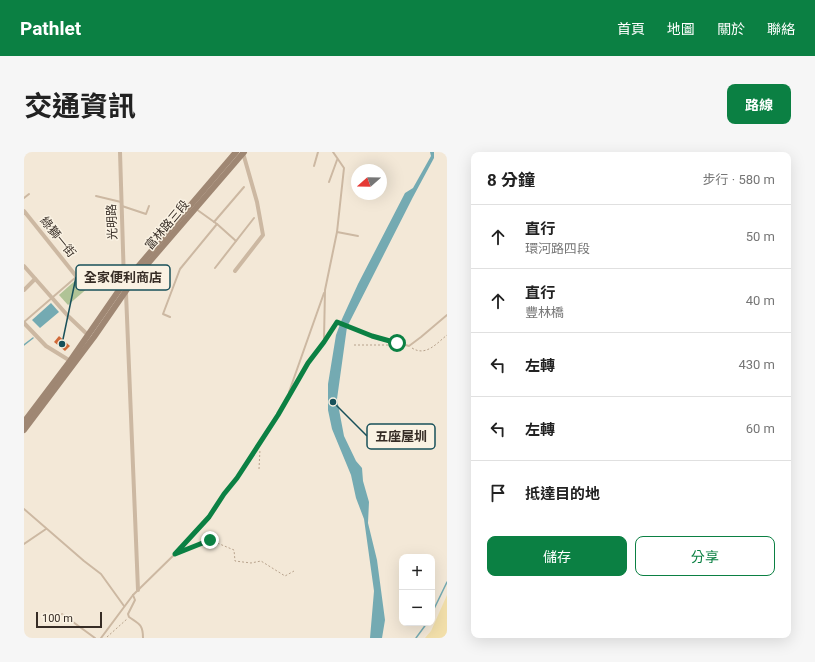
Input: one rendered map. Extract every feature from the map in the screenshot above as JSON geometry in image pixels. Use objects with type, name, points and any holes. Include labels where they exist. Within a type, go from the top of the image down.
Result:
[{"type":"main road","name":"富林路三段","points":[[24,422],[236,152]]},
{"type":"main road","name":"富林路三段","points":[[24,430],[72,362],[88,335],[124,282],[243,152]]},
{"type":"street","name":"光明路","points":[[120,152],[124,282],[126,292],[138,590]]},
{"type":"street","points":[[235,271],[263,236],[257,202],[243,152]]},
{"type":"street","name":"綠獅一街","points":[[24,211],[76,276]]},
{"type":"street","points":[[24,266],[68,316],[88,335]]},
{"type":"street","points":[[24,290],[35,279]]},
{"type":"street","points":[[24,322],[46,346],[72,362]]},
{"type":"lane","points":[[314,166],[318,152]]},
{"type":"lane","points":[[288,397],[325,290],[337,232],[344,168],[337,160],[333,152]]},
{"type":"lane","points":[[329,182],[337,160]]},
{"type":"lane","points":[[214,222],[244,187]]},
{"type":"lane","points":[[24,198],[29,194]]},
{"type":"lane","points":[[96,196],[122,204],[146,214],[149,206]]},
{"type":"lane","points":[[193,206],[236,241]]},
{"type":"lane","points":[[215,268],[254,218]]},
{"type":"lane","points":[[170,317],[163,314],[180,269],[217,224]]},
{"type":"lane","points":[[337,232],[358,236]]},
{"type":"lane","points":[[24,322],[51,297],[83,271]]},
{"type":"lane","points":[[324,342],[325,290]]},
{"type":"lane","points":[[101,638],[124,606],[138,590],[175,554],[209,517],[224,494],[237,478],[308,363],[337,322],[372,336],[409,346],[447,315]]},
{"type":"lane","points":[[24,509],[101,574],[124,606]]},
{"type":"lane","points":[[24,544],[46,529]]},
{"type":"lane","points":[[134,595],[135,600],[128,614],[129,617],[141,625],[143,630],[143,638]]},
{"type":"lane","points":[[62,614],[95,638]]},
{"type":"path","points":[[409,346],[418,352],[425,351],[447,335]]},
{"type":"path","points":[[354,345],[393,345]]},
{"type":"path","points":[[259,469],[260,442]]},
{"type":"path","points":[[175,554],[210,540],[234,550],[236,561],[251,563],[261,561],[285,576],[294,571]]},
{"type":"path","points":[[104,638],[109,636],[129,617]]},
{"type":"green space","points":[[87,270],[96,281],[68,305],[59,295]]},
{"type":"sand","points":[[447,595],[447,638],[425,638],[433,626],[435,626],[435,622]]},
{"type":"water","points":[[430,152],[434,152],[434,158],[347,327],[337,399],[344,436],[356,461],[362,468],[363,481],[369,502],[368,523],[377,560],[385,620],[382,638],[370,638],[374,591],[364,519],[356,498],[351,475],[332,429],[328,410],[328,384],[336,335],[342,319],[358,284],[405,193],[413,188],[431,156]]},
{"type":"water","points":[[51,303],[59,312],[40,328],[32,320]]},
{"type":"building","points":[[59,336],[70,346],[65,351],[54,342]]},
{"type":"waterway","points":[[24,345],[33,338]]},
{"type":"waterway","points":[[435,607],[447,582]]},
{"type":"waterway","points":[[416,638],[425,626]]},
{"type":"place","name":"全家便利商店","points":[[62,344]]},
{"type":"place","name":"五座屋圳","points":[[333,402]]},
{"type":"route","points":[[210,540],[175,554],[209,517],[224,494],[237,478],[278,415],[308,363],[337,322],[372,336],[397,343]]}]
